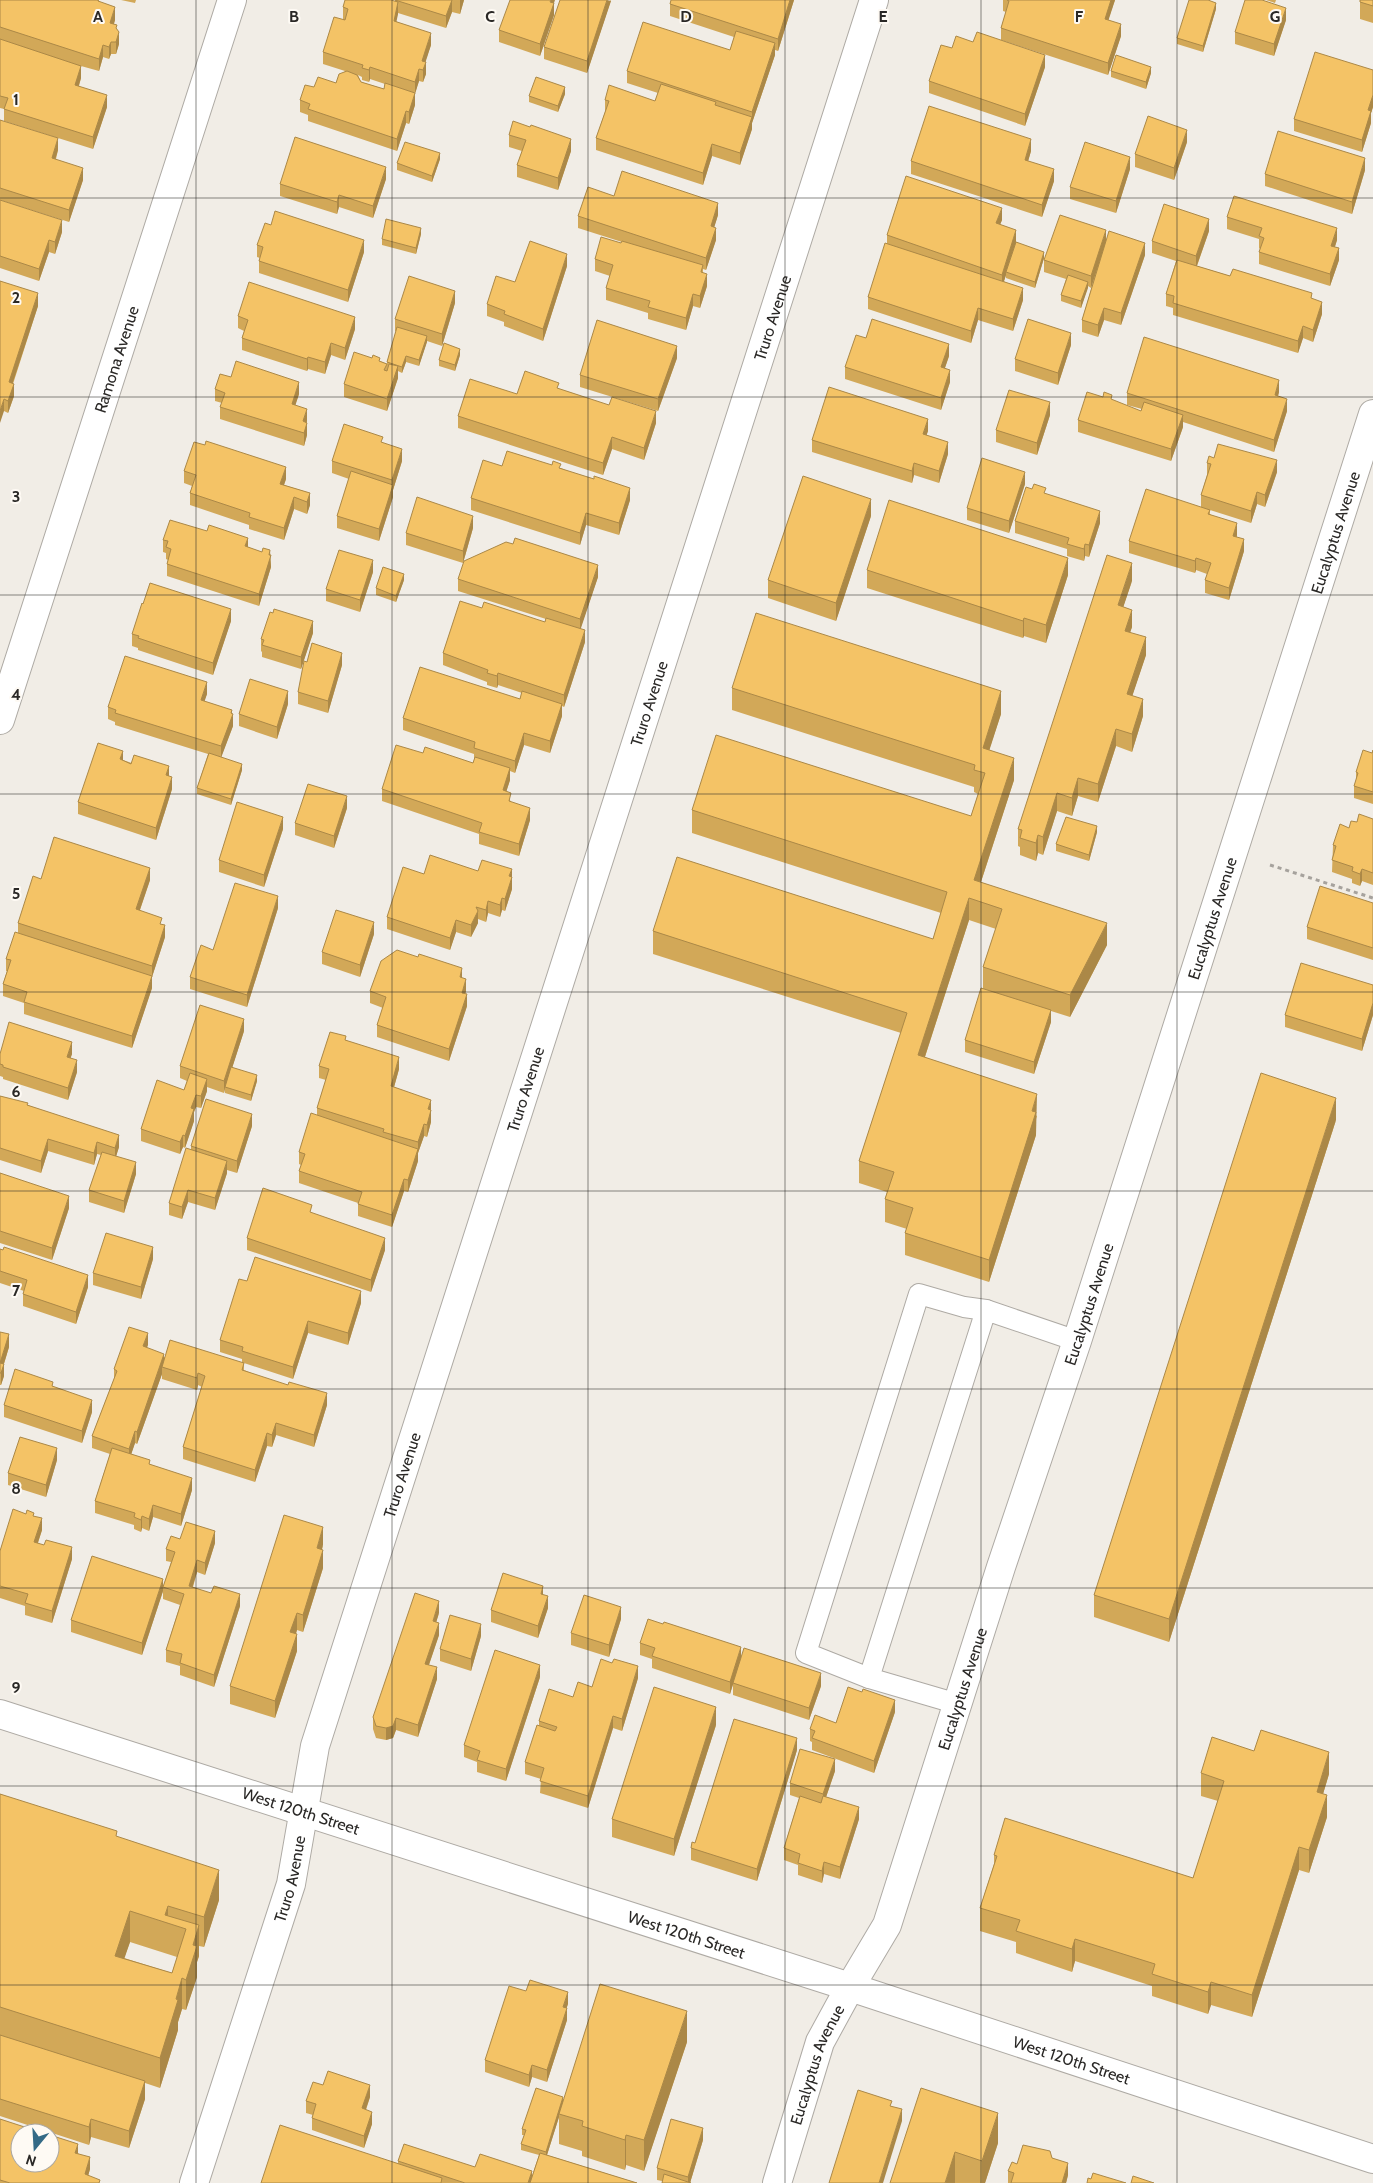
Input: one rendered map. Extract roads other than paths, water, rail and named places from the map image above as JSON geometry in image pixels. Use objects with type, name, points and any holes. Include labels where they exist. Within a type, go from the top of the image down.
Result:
[{"type":"street","name":"Ramona Avenue","points":[[0,720],[232,0]]},
{"type":"street","name":"Truro Avenue","points":[[194,2183],[290,1884],[315,1746],[874,0]]},
{"type":"street","name":"Eucalyptus Avenue","points":[[777,2183],[820,2042],[887,1925],[1000,1567],[1077,1340],[1373,414]]},
{"type":"street","name":"West 120th Street","points":[[0,1714],[850,1987],[1373,2159]]},
{"type":"lane","points":[[958,1704],[869,1678],[806,1653],[919,1294],[964,1307],[986,1310],[1077,1340]]},
{"type":"lane","points":[[869,1678],[986,1310]]}]
